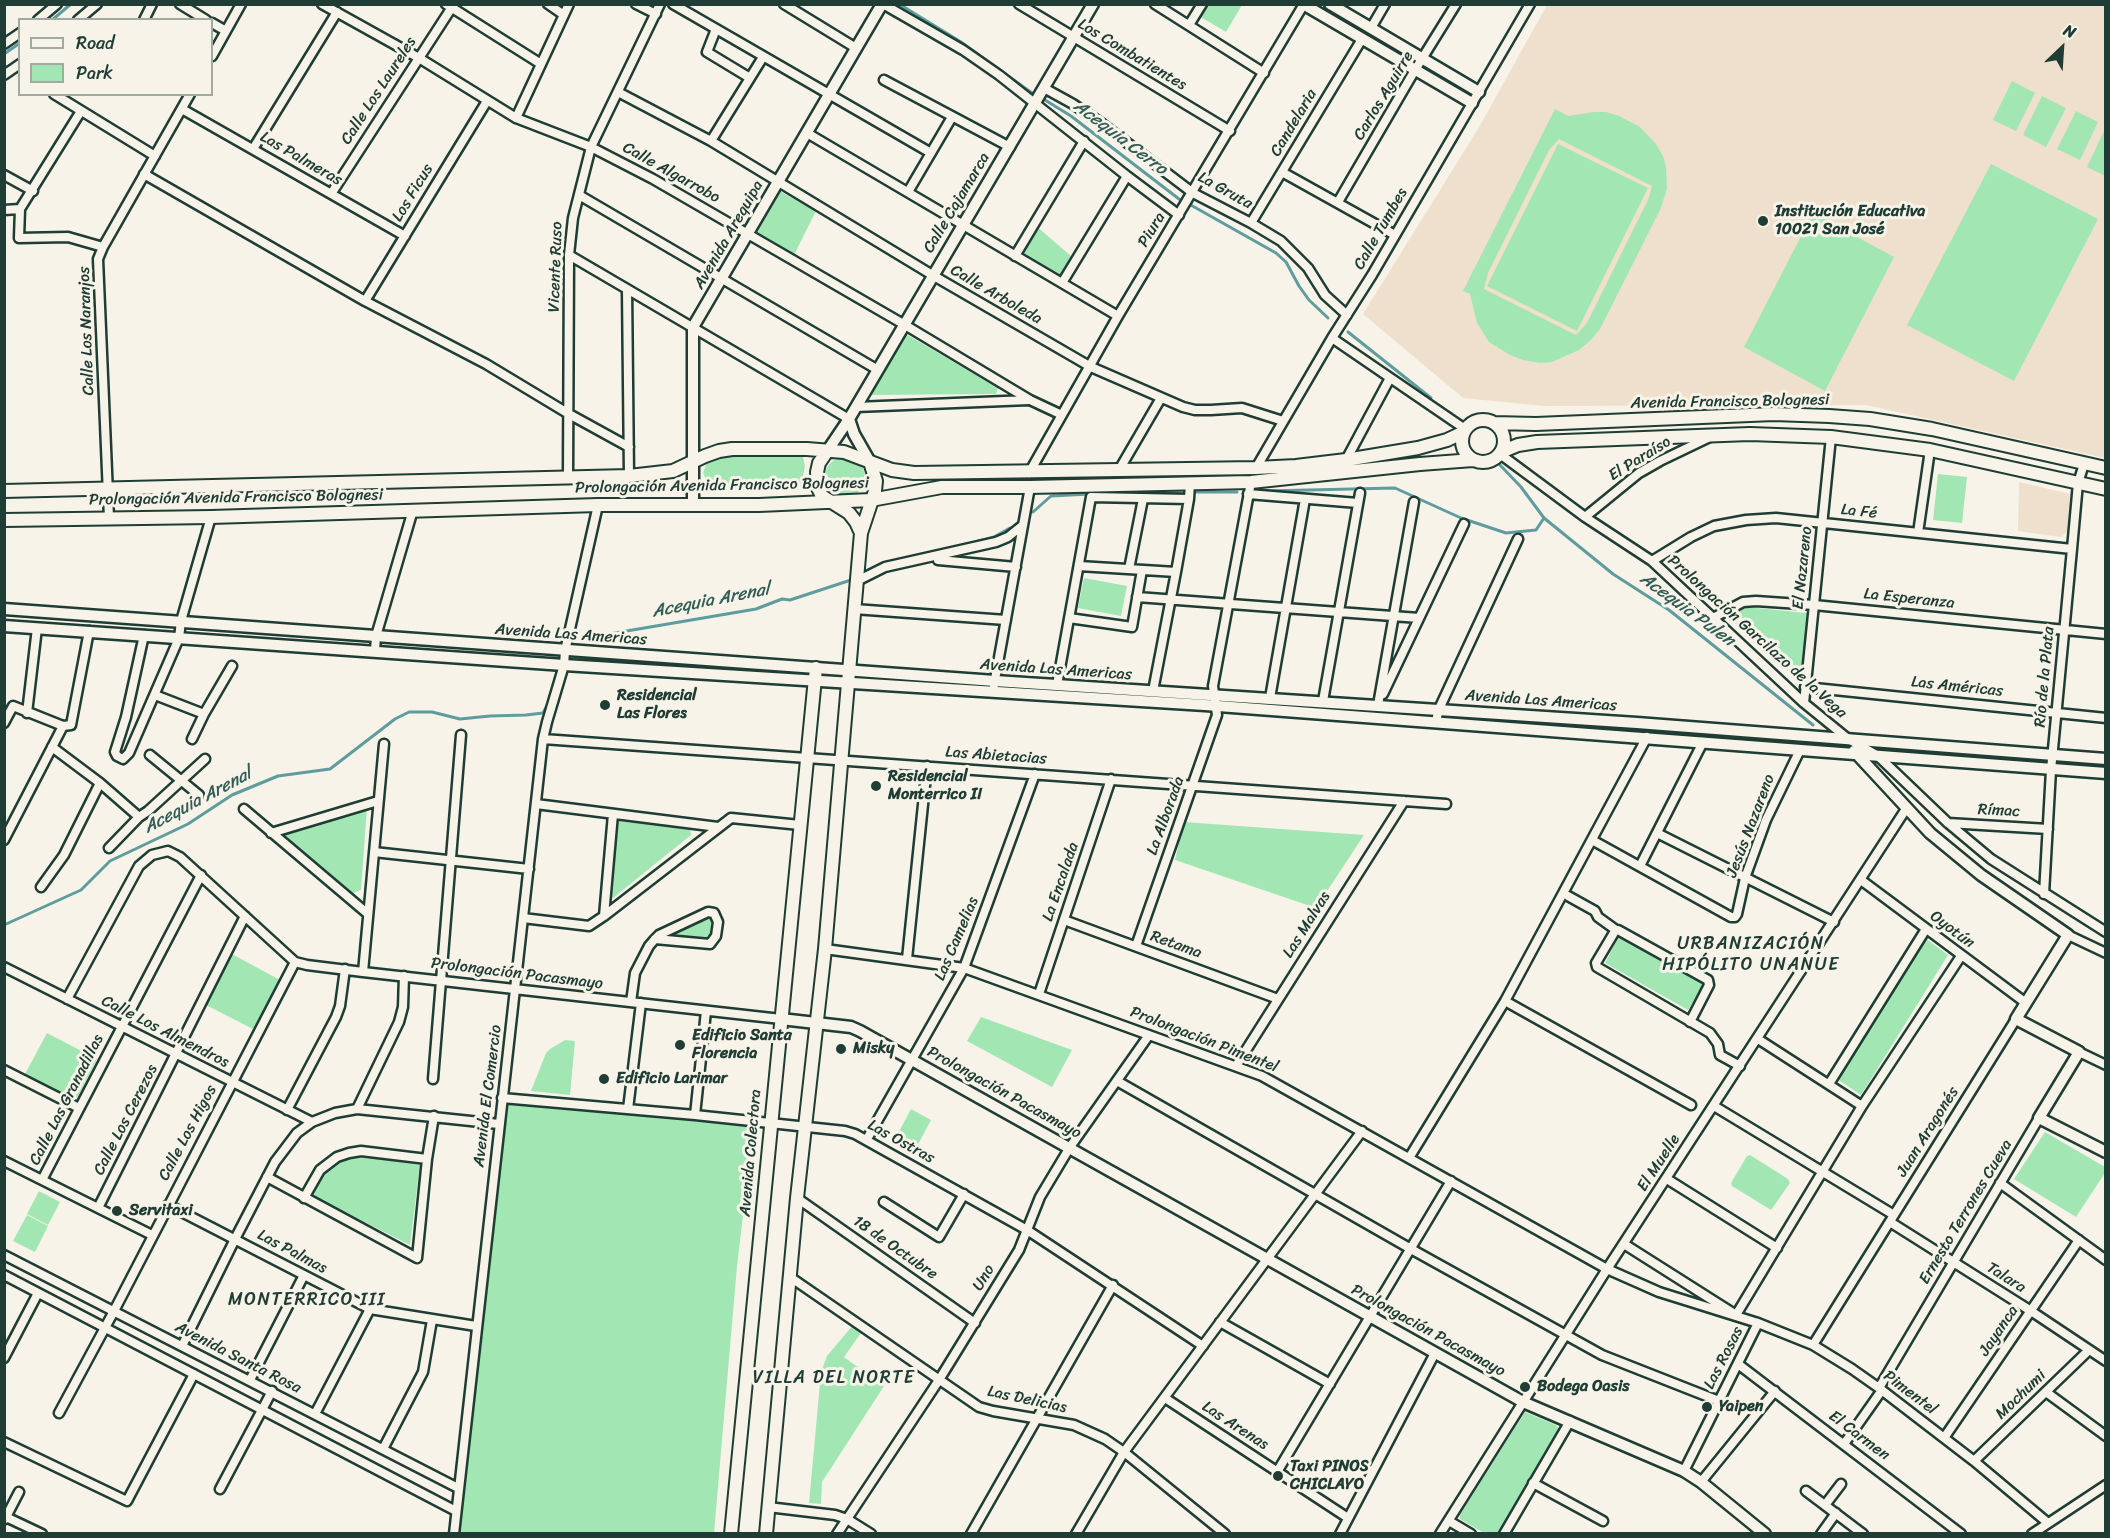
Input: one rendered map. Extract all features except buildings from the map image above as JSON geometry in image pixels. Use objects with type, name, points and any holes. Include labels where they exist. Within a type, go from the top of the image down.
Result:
[{"type":"main road","name":"Avenida Francisco Bolognesi","points":[[1494,423],[1536,424],[1774,414],[1870,419],[1932,429],[2106,468]]},
{"type":"main road","points":[[1481,419],[1494,423],[1503,433],[1504,446],[1500,453],[1488,462],[1468,457],[1462,446],[1464,431],[1475,421],[1481,419]]},
{"type":"main road","name":"Prolongación Avenida Francisco Bolognesi","points":[[4,491],[629,476],[664,473],[719,451],[732,449],[844,452],[892,470],[914,473],[1256,468],[1346,460],[1425,447],[1464,431]]},
{"type":"main road","name":"Avenida Francisco Bolognesi","points":[[1500,453],[1537,442],[1750,434],[1831,437],[1930,450],[2106,489]]},
{"type":"main road","name":"Calle Cajamarca","points":[[828,450],[819,464],[816,480],[822,496],[831,502]]},
{"type":"main road","name":"Prolongación Avenida Francisco Bolognesi","points":[[4,520],[211,517],[598,505],[693,506],[831,502],[871,500],[942,487],[1190,483],[1249,488],[1420,464],[1473,460]]},
{"type":"main road","points":[[765,1533],[797,1198],[825,949],[861,533],[876,481],[870,462]]},
{"type":"main road","points":[[831,502],[849,513],[861,533]]},
{"type":"main road","name":"Avenida Colectora","points":[[731,1533],[815,675]]},
{"type":"street","points":[[40,18],[57,4]]},
{"type":"street","points":[[84,18],[98,4]]},
{"type":"street","points":[[145,18],[152,4]]},
{"type":"street","points":[[180,4],[203,18]]},
{"type":"street","points":[[213,54],[241,4]]},
{"type":"street","name":"Calle Algarrobo","points":[[322,4],[419,58],[516,118],[591,147],[653,179],[1030,400],[1062,415]]},
{"type":"street","points":[[548,4],[564,15]]},
{"type":"street","points":[[516,118],[569,4]]},
{"type":"street","points":[[636,4],[656,14]]},
{"type":"street","name":"Vicente Ruso","points":[[568,478],[569,255],[573,218],[591,147],[660,4]]},
{"type":"street","points":[[673,4],[931,153]]},
{"type":"street","points":[[784,4],[856,48]]},
{"type":"street","points":[[882,4],[963,50],[999,75],[1039,96],[1084,141],[1127,177],[1179,215]]},
{"type":"street","name":"Avenida Arequipa","points":[[693,506],[693,327],[882,4]]},
{"type":"street","name":"Los Combatientes","points":[[1019,4],[1230,131]]},
{"type":"street","name":"Calle Cajamarca","points":[[828,450],[849,419],[1094,4]]},
{"type":"street","points":[[1155,4],[1264,73]]},
{"type":"street","points":[[1189,25],[1202,4]]},
{"type":"street","points":[[1330,4],[1479,92]]},
{"type":"street","points":[[1371,28],[1385,4]]},
{"type":"street","name":"Carlos Aguirre","points":[[1338,202],[1456,4]]},
{"type":"street","name":"Calle Tumbes","points":[[1256,468],[1530,4]]},
{"type":"street","points":[[1304,5],[1472,103]]},
{"type":"street","name":"Piura","points":[[1029,473],[1118,316],[1304,5]]},
{"type":"street","points":[[450,6],[541,64]]},
{"type":"street","name":"Calle Los Laureles","points":[[331,194],[450,6]]},
{"type":"street","points":[[253,149],[337,12]]},
{"type":"street","points":[[213,23],[226,31]]},
{"type":"street","points":[[716,29],[707,52],[750,78]]},
{"type":"street","points":[[4,44],[18,34]]},
{"type":"street","name":"Candelaria","points":[[1251,223],[1362,39]]},
{"type":"street","points":[[711,141],[764,57]]},
{"type":"street","points":[[4,75],[17,69]]},
{"type":"street","points":[[884,80],[1010,147]]},
{"type":"street","name":"Calle Arboleda","points":[[618,92],[711,141],[934,276],[1091,367],[1161,398],[1195,410],[1242,408],[1283,421]]},
{"type":"street","points":[[57,96],[155,156]]},
{"type":"street","name":"Calle Los Naranjos","points":[[109,518],[98,259],[189,96]]},
{"type":"street","name":"La Gruta","points":[[1039,96],[1074,104],[1101,123],[1191,197],[1251,223],[1281,241],[1294,252],[1326,295],[1347,315]]},
{"type":"street","name":"Los Ficus","points":[[365,301],[487,101]]},
{"type":"street","name":"Las Palmeras","points":[[182,109],[405,236]]},
{"type":"street","points":[[81,111],[20,209],[19,238],[68,237],[103,247]]},
{"type":"street","points":[[908,192],[952,117]]},
{"type":"street","points":[[807,133],[1118,316]]},
{"type":"street","points":[[1015,255],[1084,141]]},
{"type":"street","points":[[1282,172],[1395,235]]},
{"type":"street","points":[[144,174],[365,301],[486,364],[629,447]]},
{"type":"street","points":[[4,175],[33,191]]},
{"type":"street","points":[[1062,283],[1127,177]]},
{"type":"street","points":[[579,195],[878,370]]},
{"type":"street","points":[[4,210],[20,209]]},
{"type":"street","points":[[569,255],[849,419],[854,434],[870,462]]},
{"type":"street","points":[[627,289],[629,476]]},
{"type":"street","points":[[1332,338],[1464,431]]},
{"type":"street","points":[[1346,460],[1390,378]]},
{"type":"street","points":[[1119,470],[1161,398]]},
{"type":"street","points":[[856,407],[1030,400]]},
{"type":"street","name":"El Paraíso","points":[[1585,517],[1639,473],[1715,435]]},
{"type":"street","name":"El Nazareno","points":[[1804,703],[1831,437]]},
{"type":"street","points":[[1918,533],[1930,450]]},
{"type":"street","name":"Prolongación Garcilazo de la Vega","points":[[1500,453],[1585,517],[1652,561],[1804,703],[1847,738],[1878,756],[1948,823],[1991,859],[2106,932]]},
{"type":"street","name":"Río de la Plata","points":[[2044,894],[2051,770],[2064,630],[2078,483],[2084,464]]},
{"type":"street","points":[[1153,691],[1189,499],[1190,483]]},
{"type":"street","points":[[994,686],[1030,487]]},
{"type":"street","points":[[1249,488],[1305,499],[1358,503]]},
{"type":"street","name":"La Alborada","points":[[1136,946],[1217,715],[1213,687],[1249,488]]},
{"type":"street","points":[[1323,701],[1360,493]]},
{"type":"street","points":[[1057,685],[1091,497],[1189,499]]},
{"type":"street","points":[[1129,569],[1143,498]]},
{"type":"street","points":[[1270,698],[1305,499]]},
{"type":"street","points":[[1378,705],[1414,502]]},
{"type":"street","points":[[564,665],[565,651],[598,505]]},
{"type":"street","points":[[375,651],[376,636],[413,510]]},
{"type":"street","points":[[144,635],[126,717],[115,752],[117,756],[125,758],[179,638],[181,621],[211,517]]},
{"type":"street","name":"La Fé","points":[[1652,561],[1714,526],[1746,520],[1776,518],[2072,549]]},
{"type":"street","points":[[1378,705],[1464,524]]},
{"type":"street","points":[[857,581],[885,567],[996,542],[1008,537],[1023,525]]},
{"type":"street","points":[[1436,721],[1439,709],[1518,538]]},
{"type":"street","points":[[928,559],[1016,567]]},
{"type":"street","points":[[1079,566],[1176,572]]},
{"type":"street","points":[[1069,618],[1132,627],[1142,570]]},
{"type":"street","points":[[1137,597],[1419,618]]},
{"type":"street","name":"La Esperanza","points":[[1713,618],[1743,602],[1814,605],[2106,634]]},
{"type":"street","name":"Avenida Las Americas","points":[[4,609],[565,651],[815,675]]},
{"type":"street","points":[[854,609],[1006,620]]},
{"type":"street","name":"Avenida Las Americas","points":[[4,626],[564,665],[848,676],[1216,700],[1436,721],[2106,773]]},
{"type":"street","points":[[27,712],[37,628]]},
{"type":"street","points":[[4,723],[13,706],[63,726],[71,725],[89,632]]},
{"type":"street","name":"Avenida El Comercio","points":[[454,1533],[543,739],[564,665]]},
{"type":"street","points":[[192,739],[232,666]]},
{"type":"street","name":"Avenida Las Americas","points":[[994,686],[1057,685],[1153,691],[1216,700],[1270,698],[1323,701],[1847,738],[2106,759]]},
{"type":"street","name":"Las Américas","points":[[1805,687],[2106,718]]},
{"type":"street","points":[[155,695],[204,714]]},
{"type":"street","points":[[4,840],[63,726]]},
{"type":"street","points":[[433,1079],[461,735]]},
{"type":"street","points":[[1409,1158],[1505,1001],[1647,737]]},
{"type":"street","points":[[1847,738],[1856,754],[1930,833],[1981,874],[2068,935],[2106,953]]},
{"type":"street","name":"Las Abietacias","points":[[543,739],[1446,804]]},
{"type":"street","points":[[1592,840],[1640,866],[1703,742]]},
{"type":"street","points":[[363,972],[384,744]]},
{"type":"street","points":[[52,747],[100,783],[139,817]]},
{"type":"street","name":"Jesús Nazareno","points":[[1640,866],[1731,917],[1737,914],[1745,878],[1766,820],[1800,750]]},
{"type":"street","points":[[150,755],[199,795]]},
{"type":"street","points":[[109,848],[139,817],[205,759]]},
{"type":"street","points":[[907,959],[927,766]]},
{"type":"street","name":"Las Camelias","points":[[867,1139],[964,968],[1035,774]]},
{"type":"street","name":"La Encalada","points":[[1039,994],[1111,779]]},
{"type":"street","points":[[41,888],[64,855],[100,783]]},
{"type":"street","points":[[271,833],[378,801]]},
{"type":"street","name":"Las Malvas","points":[[1236,1066],[1404,801]]},
{"type":"street","points":[[536,804],[718,827]]},
{"type":"street","points":[[244,809],[368,914]]},
{"type":"street","name":"El Muelle","points":[[1440,1533],[1607,1269],[1906,809]]},
{"type":"street","points":[[604,916],[613,814]]},
{"type":"street","points":[[523,918],[589,926],[731,818],[800,825]]},
{"type":"street","name":"Rímac","points":[[1948,823],[2048,829]]},
{"type":"street","points":[[1657,833],[1833,922]]},
{"type":"street","points":[[67,999],[139,866],[152,855],[168,851],[180,856],[295,962]]},
{"type":"street","points":[[374,852],[528,869]]},
{"type":"street","name":"Calle Las Granadillas","points":[[42,1180],[201,875]]},
{"type":"street","name":"Oyotún","points":[[1861,880],[2026,1003]]},
{"type":"street","points":[[1568,896],[1595,911],[1598,917],[1616,930],[1708,980],[1709,985],[1690,1022]]},
{"type":"street","points":[[628,1109],[636,1003],[635,974],[649,946],[655,939],[670,928],[708,912],[714,913],[718,921],[716,936],[710,944],[655,939]]},
{"type":"street","name":"Calle Los Cerezos","points":[[98,1208],[245,916]]},
{"type":"street","name":"Retama","points":[[1064,920],[1278,999]]},
{"type":"street","points":[[1829,1084],[1926,929]]},
{"type":"street","points":[[1616,930],[1596,963],[1597,967],[1710,1033],[1718,1044],[1720,1055],[1740,1066]]},
{"type":"street","name":"Juan Aragonés","points":[[1813,1345],[2068,935]]},
{"type":"street","name":"Prolongación Pimentel","points":[[825,949],[964,968],[1236,1066],[1281,1085],[1607,1269]]},
{"type":"street","points":[[1736,1315],[1862,1106],[1961,956]]},
{"type":"street","name":"Prolongación Pacasmayo","points":[[295,962],[363,972],[851,1027],[913,1059],[1523,1402],[1684,1471],[1765,1533]]},
{"type":"street","name":"Calle Los Higos","points":[[59,1413],[295,962]]},
{"type":"street","name":"Calle Los Almendros","points":[[4,967],[312,1122]]},
{"type":"street","points":[[287,1110],[336,1017],[340,1006],[345,969]]},
{"type":"street","points":[[357,1109],[399,1022],[403,1007],[404,976]]},
{"type":"street","points":[[1505,1001],[1691,1105]]},
{"type":"street","points":[[695,1115],[706,1011]]},
{"type":"street","points":[[2016,1019],[2106,1065]]},
{"type":"street","name":"Uno","points":[[837,1533],[975,1323],[1019,1250],[1040,1197],[1070,1147],[1149,1035]]},
{"type":"street","points":[[1758,1039],[1862,1106]]},
{"type":"street","name":"Ernesto Terrones Cueva","points":[[1844,1444],[1880,1389],[2079,1052]]},
{"type":"street","points":[[4,1070],[79,1108]]},
{"type":"street","points":[[1117,1081],[1602,1355],[1719,1401]]},
{"type":"street","name":"Las Ostras","points":[[502,1098],[845,1131],[867,1139],[1027,1230],[1203,1346]]},
{"type":"street","name":"Talara","points":[[1714,1106],[1822,1173],[1954,1263],[2106,1361]]},
{"type":"street","points":[[182,1346],[267,1177],[285,1146],[312,1122],[335,1113],[357,1109],[500,1124]]},
{"type":"street","points":[[267,1177],[417,1258],[427,1159],[434,1116]]},
{"type":"street","points":[[2039,1118],[2106,1152]]},
{"type":"street","points":[[1076,1533],[1124,1452],[1362,1131]]},
{"type":"street","points":[[304,1198],[320,1170],[337,1157],[349,1153],[360,1151],[427,1159]]},
{"type":"street","points":[[4,1161],[152,1235]]},
{"type":"street","points":[[1667,1179],[1777,1248]]},
{"type":"street","points":[[1277,1472],[1451,1181]]},
{"type":"street","points":[[2000,1183],[2106,1260]]},
{"type":"street","points":[[885,1202],[939,1237],[964,1194]]},
{"type":"street","name":"18 de Octubre","points":[[797,1198],[975,1323]]},
{"type":"street","name":"Las Palmas","points":[[168,1204],[370,1309],[477,1326]]},
{"type":"street","name":"Jayanca","points":[[1944,1438],[2079,1240]]},
{"type":"street","name":"Pimentel","points":[[1624,1244],[1736,1315]]},
{"type":"street","name":"Avenida Santa Rosa","points":[[4,1255],[458,1488]]},
{"type":"street","name":"Pimentel","points":[[1607,1269],[1659,1292],[1736,1315],[1813,1345],[1880,1389],[1974,1461],[2048,1523]]},
{"type":"street","name":"Avenida Santa Rosa","points":[[4,1275],[456,1511]]},
{"type":"street","points":[[250,1380],[304,1275]]},
{"type":"street","name":"Las Delicias","points":[[790,1277],[979,1407],[1074,1425],[1105,1439],[1225,1533]]},
{"type":"street","points":[[971,1533],[1113,1285]]},
{"type":"street","points":[[4,1358],[38,1293]]},
{"type":"street","points":[[315,1414],[370,1309]]},
{"type":"street","points":[[383,1449],[423,1372],[432,1320]]},
{"type":"street","points":[[1220,1322],[1330,1384]]},
{"type":"street","name":"Las Rosas","points":[[1684,1471],[1758,1323]]},
{"type":"street","name":"Mochumi","points":[[1974,1461],[2089,1350]]},
{"type":"street","points":[[1340,1533],[1436,1353]]},
{"type":"street","name":"El Carmen","points":[[1738,1364],[1960,1533]]},
{"type":"street","points":[[4,1442],[128,1501],[194,1374]]},
{"type":"street","points":[[220,1490],[272,1391]]},
{"type":"street","points":[[1701,1482],[1775,1391]]},
{"type":"street","points":[[2046,1392],[2106,1436]]},
{"type":"street","name":"Las Arenas","points":[[1165,1398],[1348,1518]]},
{"type":"street","points":[[1504,1533],[1570,1421]]},
{"type":"street","points":[[1533,1484],[1603,1521]]},
{"type":"street","points":[[1825,1505],[1841,1484]]},
{"type":"street","points":[[2032,1533],[2106,1485]]},
{"type":"street","points":[[1806,1491],[1863,1533]]},
{"type":"street","points":[[19,1492],[5,1518],[42,1533]]},
{"type":"street","points":[[768,1507],[835,1515],[871,1533]]},
{"type":"street","points":[[1821,1533],[1836,1513]]},
{"type":"street","points":[[1449,1521],[1471,1533]]},
{"type":"shaded area","name":"Institución Educativa 10021 San José","points":[[1547,5],[2105,5],[2105,458],[1866,405],[1545,406],[1463,398],[1363,314],[1478,129]]},
{"type":"shaded area","points":[[2019,482],[2070,494],[2067,532],[2061,537],[2018,531]]},
{"type":"green space","points":[[1206,5],[1242,5],[1226,32],[1199,16]]},
{"type":"green space","points":[[2012,81],[2035,93],[2016,131],[1993,120]]},
{"type":"green space","points":[[2042,96],[2066,108],[2046,147],[2023,135]]},
{"type":"green space","points":[[1555,109],[1568,116],[1606,112],[1619,116],[1640,127],[1656,144],[1666,167],[1667,189],[1660,210],[1600,329],[1579,350],[1552,362],[1540,363],[1510,355],[1489,342],[1477,323],[1470,294],[1463,291]],"holes":[[[1559,139],[1652,186],[1648,200],[1587,323],[1576,335],[1484,289],[1488,273],[1549,150]]]},
{"type":"green space","points":[[2076,111],[2098,122],[2080,160],[2057,149]]},
{"type":"green space","points":[[2106,129],[2105,176],[2087,167]]},
{"type":"green space","points":[[1558,144],[1648,188],[1577,331],[1487,286]]},
{"type":"green space","points":[[1991,164],[2098,219],[2014,381],[1907,325]]},
{"type":"green space","points":[[776,189],[816,211],[794,255],[752,230]]},
{"type":"green space","points":[[1813,213],[1894,257],[1825,391],[1744,347]]},
{"type":"green space","points":[[1035,225],[1071,256],[1061,276],[1020,253]]},
{"type":"green space","points":[[906,334],[998,388],[996,394],[871,395],[870,391],[903,335]]},
{"type":"green space","points":[[798,455],[803,457],[805,466],[801,486],[796,488],[717,489],[708,484],[703,473],[708,460],[716,457]]},
{"type":"green space","points":[[845,457],[853,458],[859,463],[864,469],[864,485],[859,491],[853,496],[845,497],[837,496],[831,491],[826,485],[825,477],[826,469],[831,463],[837,458]]},
{"type":"green space","points":[[1938,474],[1967,477],[1962,523],[1933,520]]},
{"type":"green space","points":[[1084,578],[1127,586],[1121,616],[1078,608]]},
{"type":"green space","points":[[1747,607],[1807,613],[1801,683],[1728,617]]},
{"type":"green space","points":[[367,807],[361,890],[351,894],[285,837],[287,832]]},
{"type":"green space","points":[[617,821],[690,828],[691,835],[613,898],[610,897]]},
{"type":"green space","points":[[1184,822],[1364,835],[1316,908],[1175,860]]},
{"type":"green space","points":[[707,916],[715,924],[710,942],[668,938],[667,932]]},
{"type":"green space","points":[[1619,936],[1703,984],[1688,1010],[1605,963]]},
{"type":"green space","points":[[1925,938],[1948,955],[1861,1095],[1837,1079]]},
{"type":"green space","points":[[230,953],[280,980],[253,1029],[204,1004]]},
{"type":"green space","points":[[981,1017],[1072,1050],[1052,1087],[967,1041]]},
{"type":"green space","points":[[47,1033],[97,1059],[78,1097],[71,1098],[25,1074]]},
{"type":"green space","points":[[565,1040],[575,1041],[570,1095],[531,1091],[546,1053]]},
{"type":"green space","points":[[505,1101],[754,1123],[737,1266],[714,1533],[460,1534]]},
{"type":"green space","points":[[911,1109],[931,1120],[914,1152],[894,1141]]},
{"type":"green space","points":[[2045,1132],[2105,1167],[2105,1173],[2076,1217],[2014,1179]]},
{"type":"green space","points":[[1750,1155],[1788,1179],[1790,1183],[1771,1210],[1732,1186],[1731,1183],[1747,1156]]},
{"type":"green space","points":[[364,1157],[420,1165],[410,1245],[311,1195],[326,1171],[351,1158]]},
{"type":"green space","points":[[39,1191],[60,1202],[48,1225],[27,1214]]},
{"type":"green space","points":[[27,1215],[48,1226],[35,1252],[13,1241]]},
{"type":"green space","points":[[854,1324],[863,1330],[844,1357],[884,1386],[822,1482],[821,1504],[809,1503],[821,1372],[827,1356]]},
{"type":"green space","points":[[1525,1412],[1556,1425],[1559,1429],[1498,1533],[1484,1533],[1460,1519],[1460,1514]]},
{"type":"waterway","name":"Acequia Cerro","points":[[54,18],[71,4]]},
{"type":"waterway","name":"Acequia Cerro","points":[[899,4],[961,42],[1032,93]]},
{"type":"waterway","name":"Acequia Cerro","points":[[4,54],[18,44]]},
{"type":"waterway","name":"Acequia Cerro","points":[[1045,100],[1071,116],[1179,199]]},
{"type":"waterway","name":"Acequia Cerro","points":[[1189,204],[1276,253],[1286,262],[1309,300],[1328,318]]},
{"type":"waterway","name":"Acequia Cerro","points":[[1348,332],[1431,398]]},
{"type":"waterway","name":"Acequia Pulen","points":[[1500,465],[1521,487],[1544,518],[1613,574],[1669,610],[1813,725]]},
{"type":"waterway","name":"Acequia Arenal","points":[[1265,491],[1395,488],[1461,518],[1506,533],[1536,530],[1544,518]]},
{"type":"waterway","name":"Acequia Arenal","points":[[1195,492],[1237,492]]},
{"type":"waterway","name":"Acequia Arenal","points":[[1106,493],[1182,493]]},
{"type":"waterway","name":"Acequia Arenal","points":[[1033,512],[1051,496],[1090,494]]},
{"type":"waterway","name":"Acequia Arenal","points":[[952,548],[994,537],[1010,528]]},
{"type":"waterway","name":"Acequia Arenal","points":[[609,634],[756,609],[782,599],[790,600],[851,580]]},
{"type":"waterway","name":"Acequia Arenal","points":[[4,925],[81,890],[110,861],[188,824],[232,795],[278,776],[330,769],[395,719],[409,712],[432,712],[460,719],[526,715],[543,713],[550,700]]},
{"type":"place","name":"Institución Educativa 10021 San José","points":[[1763,221]]},
{"type":"place","name":"Residencial Las Flores","points":[[605,705]]},
{"type":"place","name":"Residencial Monterrico II","points":[[876,786]]},
{"type":"place","name":"Edificio Santa Florencia","points":[[680,1045]]},
{"type":"place","name":"Misky","points":[[841,1049]]},
{"type":"place","name":"Edificio Larimar","points":[[604,1079]]},
{"type":"place","name":"Servitaxi","points":[[117,1211]]},
{"type":"place","name":"Bodega Oasis","points":[[1525,1387]]},
{"type":"place","name":"Yaipen","points":[[1707,1407]]},
{"type":"place","name":"Taxi PINOS CHICLAYO","points":[[1278,1476]]},
{"type":"district","name":"URBANIZACIÓN HIPÓLITO UNANUE","points":[[1751,954]]},
{"type":"district","name":"MONTERRICO III","points":[[307,1300]]},
{"type":"district","name":"VILLA DEL NORTE","points":[[834,1378]]}]
